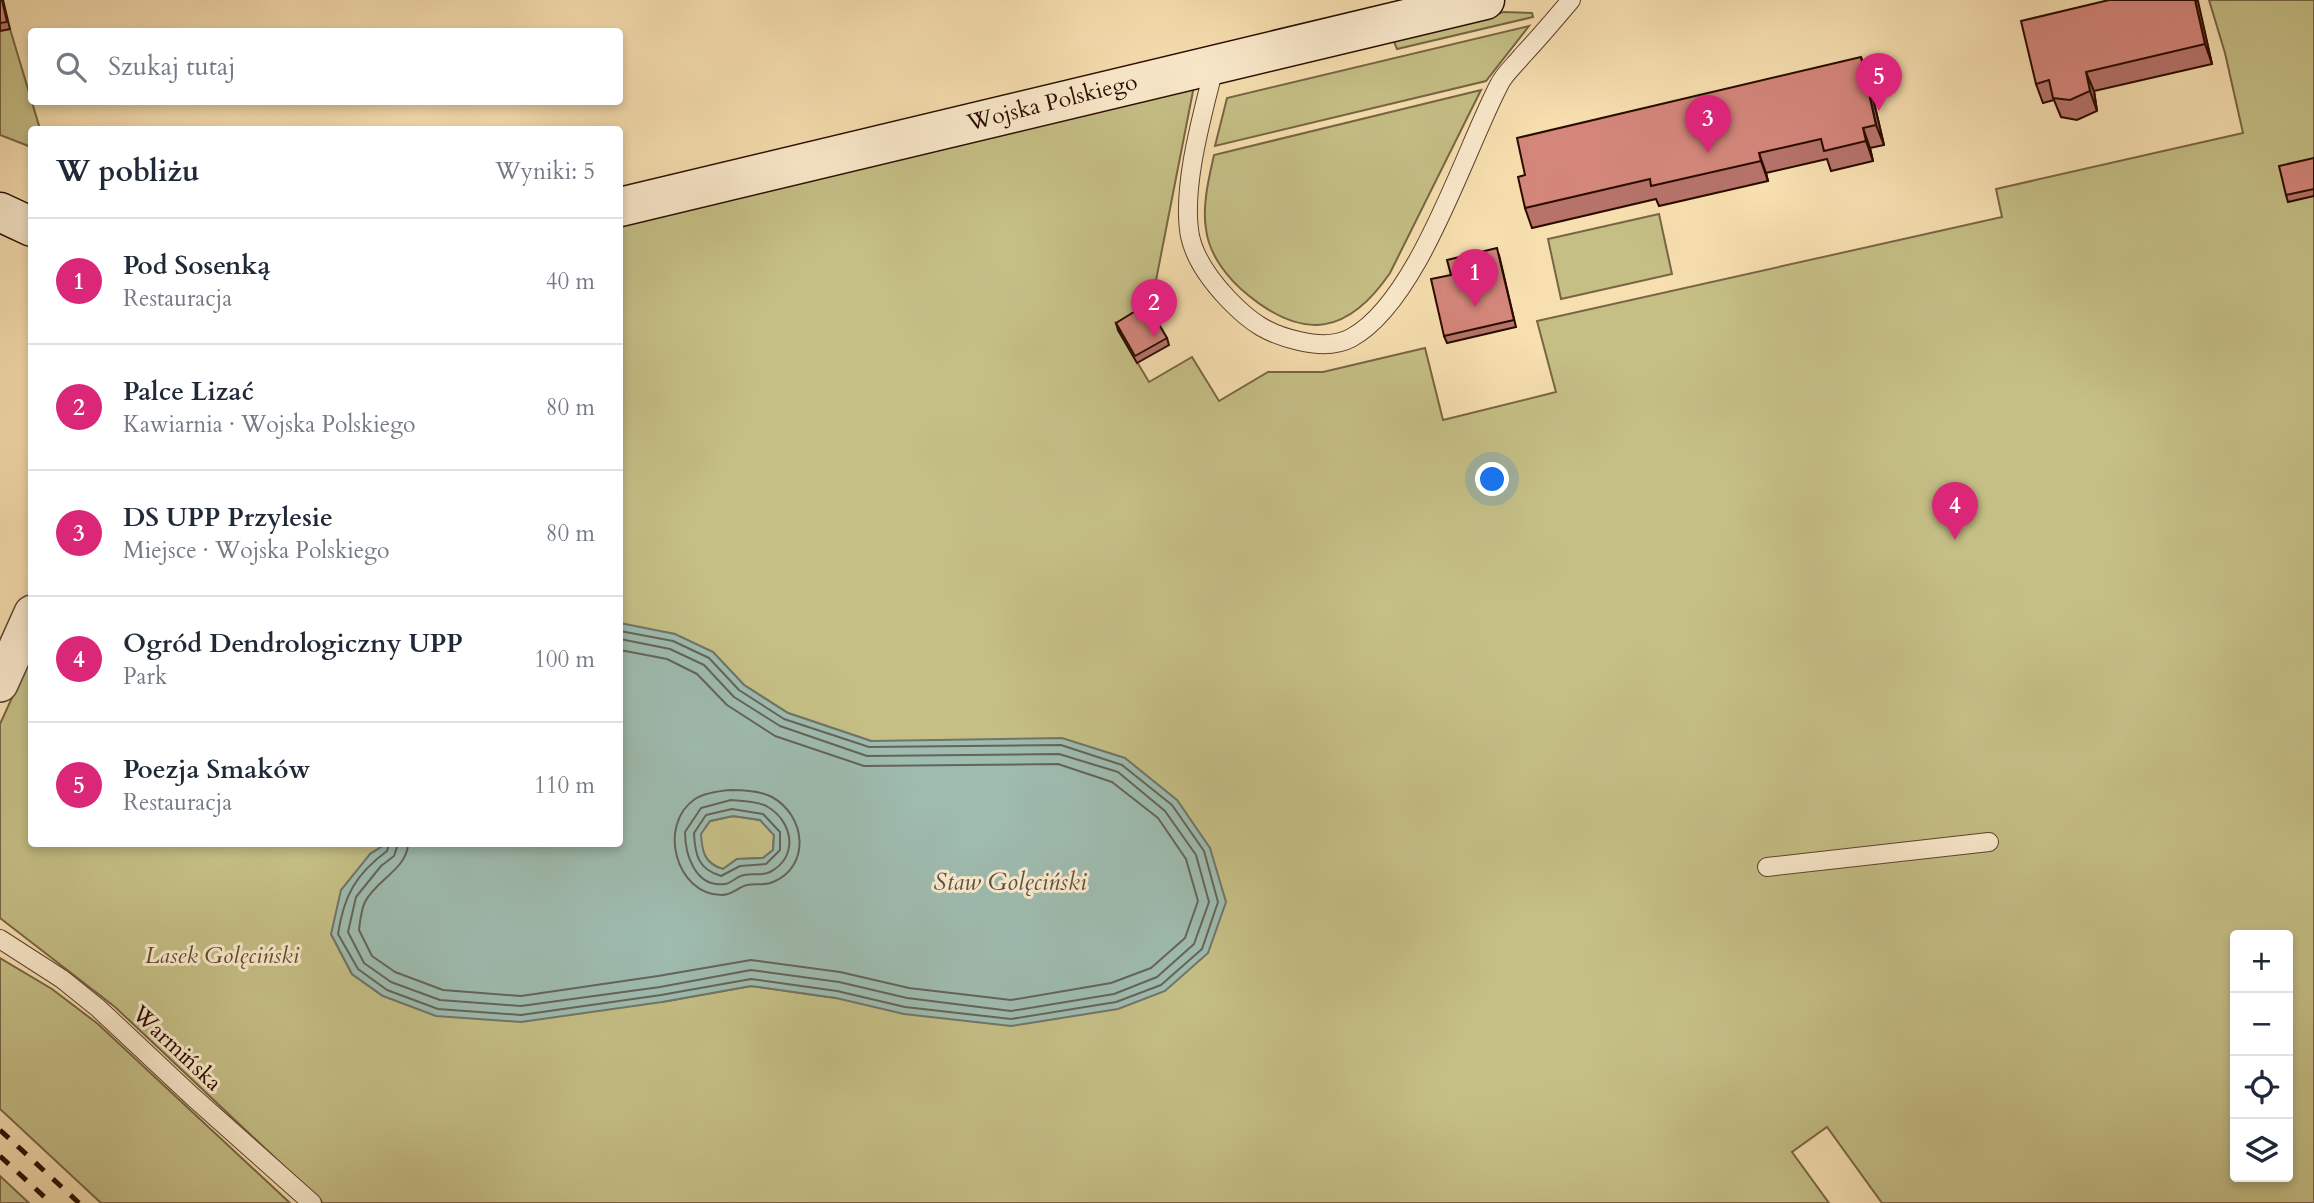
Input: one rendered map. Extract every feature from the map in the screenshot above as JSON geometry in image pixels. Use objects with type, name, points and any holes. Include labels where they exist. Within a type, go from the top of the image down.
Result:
[{"type":"street","name":"Wojska Polskiego","points":[[623,206],[1485,0]]},
{"type":"street","points":[[0,212],[28,225]]},
{"type":"street","points":[[0,684],[28,621]]},
{"type":"lane","points":[[1215,64],[1188,201],[1190,236],[1197,256],[1215,283],[1250,320],[1275,335],[1318,345],[1350,339],[1374,320],[1400,290],[1433,230],[1500,82],[1570,0]]},
{"type":"lane","points":[[1766,867],[1989,842]]},
{"type":"lane","name":"Warmińska","points":[[0,939],[62,979],[98,1008],[312,1203]]},
{"type":"green space","name":"Lasek Golęciński","points":[[2209,0],[2314,0],[2314,1203],[1882,1203],[1827,1127],[1792,1152],[1829,1203],[323,1203],[115,1007],[0,918],[0,724],[28,663],[28,847],[381,847],[370,854],[331,934],[352,974],[383,996],[662,1002],[751,986],[836,998],[871,741],[788,713],[744,685],[713,652],[674,634],[623,625],[623,224],[1194,86],[1150,311],[1118,330],[1149,382],[1192,357],[1219,401],[1268,372],[1323,372],[1425,348],[1443,420],[1556,392],[1537,321],[2002,217],[1996,189],[2243,133],[2225,53]]},
{"type":"green space","points":[[1504,12],[1532,13],[1533,17],[1397,49],[1393,39]]},
{"type":"green space","points":[[1529,26],[1486,81],[1215,146],[1227,98]]},
{"type":"green space","points":[[10,29],[28,89],[28,105],[33,105],[39,126],[28,126],[28,146],[0,135],[0,31]]},
{"type":"green space","points":[[1481,90],[1390,273],[1359,308],[1342,319],[1325,324],[1307,325],[1288,320],[1248,295],[1233,282],[1221,266],[1211,248],[1205,220],[1214,155]]},
{"type":"green space","points":[[1659,214],[1672,274],[1561,299],[1548,239]]},
{"type":"green space","points":[[733,816],[760,820],[774,835],[773,850],[763,858],[737,859],[723,869],[705,856],[700,834],[710,821]]},
{"type":"green space","points":[[0,958],[52,989],[98,1024],[290,1203],[101,1203],[0,1109]]},
{"type":"green space","points":[[0,1176],[29,1203],[0,1203]]},
{"type":"water","name":"Staw Golęciński","points":[[623,624],[675,634],[713,652],[744,685],[788,713],[871,741],[1062,738],[1125,758],[1177,800],[1210,848],[1226,902],[1208,953],[1165,991],[1118,1009],[1011,1026],[904,1014],[836,998],[751,986],[521,1022],[436,1016],[383,996],[352,974],[331,934],[341,890],[370,854],[381,847],[623,847]],"holes":[[[733,816],[760,820],[774,835],[773,850],[763,858],[737,859],[723,869],[708,860],[703,851],[701,834],[710,821]]]},
{"type":"building","points":[[2,0],[7,22],[0,23]]},
{"type":"building","points":[[2109,0],[2195,0],[2205,44],[2086,72],[2090,91],[2070,100],[2053,98],[2049,80],[2036,84],[2021,21]]},
{"type":"building","points":[[1861,57],[1876,125],[1863,128],[1866,141],[1824,151],[1821,139],[1759,153],[1761,161],[1651,186],[1650,179],[1525,208],[1518,177],[1525,175],[1517,138]]},
{"type":"building","points":[[2314,158],[2314,189],[2286,195],[2279,166]]},
{"type":"building","points":[[1497,248],[1514,320],[1444,336],[1431,279],[1451,275],[1447,260]]},
{"type":"building","points":[[1147,304],[1167,338],[1135,356],[1116,323]]},
{"type":"railway","points":[[0,1130],[79,1203]]},
{"type":"railway","points":[[0,1156],[51,1203]]},
{"type":"place","name":"Poezja Smaków","points":[[1879,111]]},
{"type":"place","name":"DS UPP Przylesie","points":[[1708,153]]},
{"type":"place","name":"Pod Sosenką","points":[[1475,307]]},
{"type":"place","name":"Palce Lizać","points":[[1154,337]]},
{"type":"place","name":"Ogród Dendrologiczny UPP","points":[[1955,540]]}]
